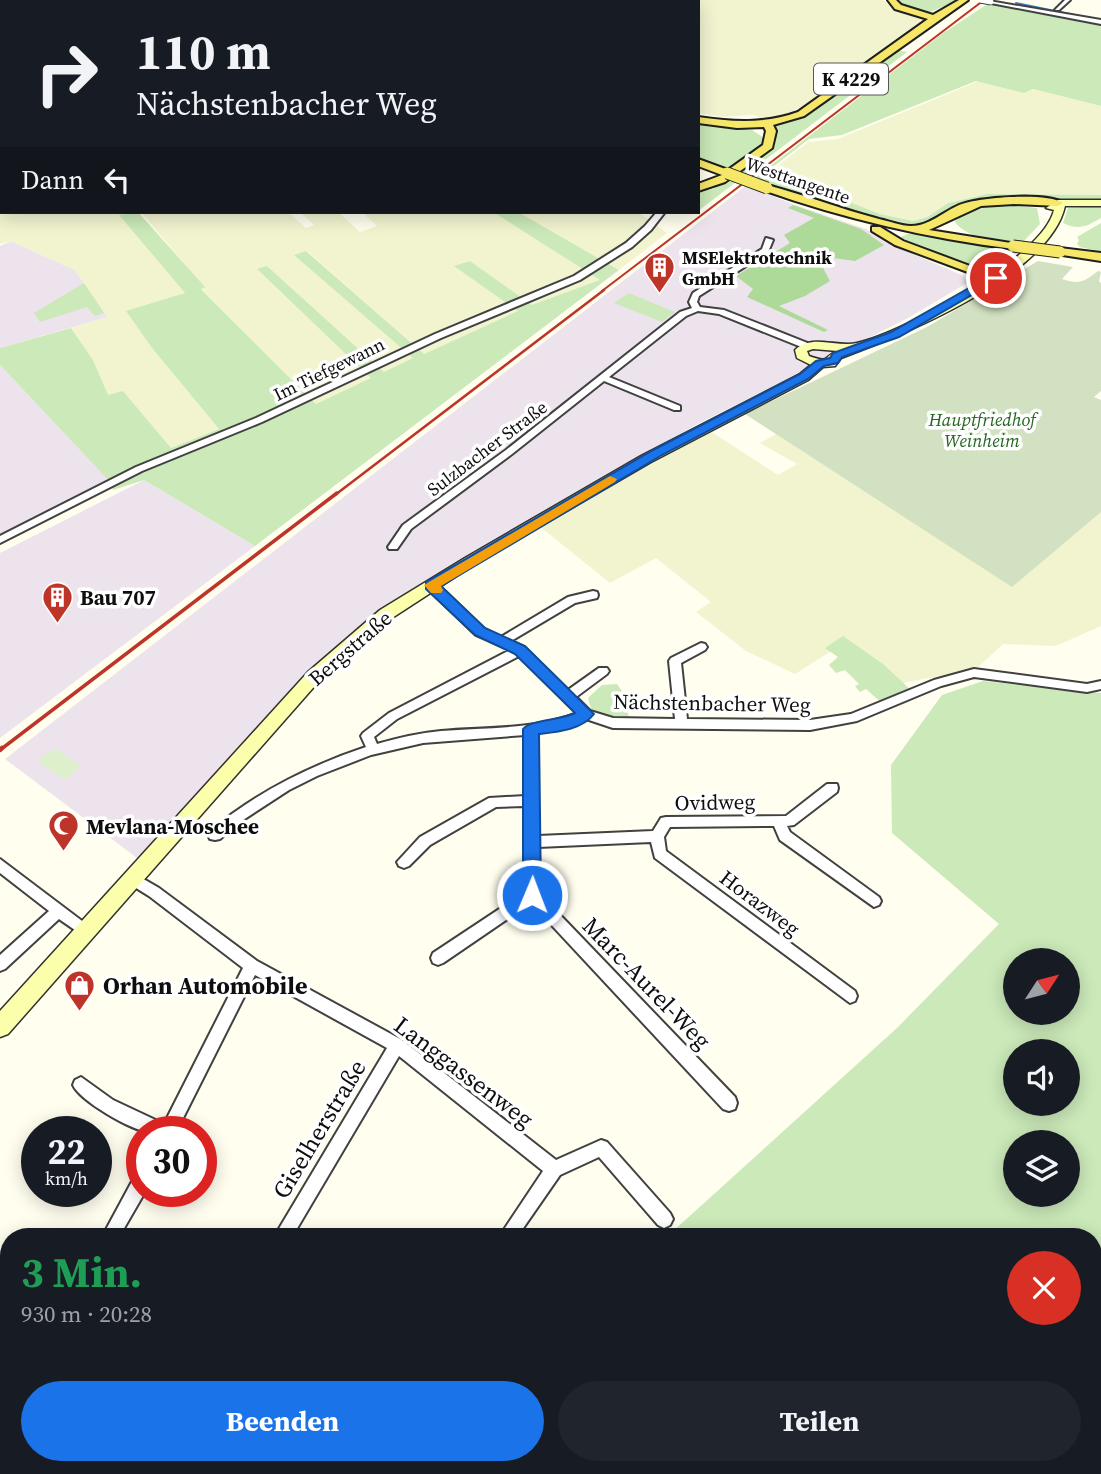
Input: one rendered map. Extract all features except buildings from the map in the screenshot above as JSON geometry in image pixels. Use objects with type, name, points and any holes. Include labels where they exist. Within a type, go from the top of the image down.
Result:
[{"type":"main road","points":[[892,0],[898,7],[909,11],[938,15]]},
{"type":"main road","name":"K 4229","points":[[700,119],[767,131],[815,105],[938,15],[964,0]]},
{"type":"main road","points":[[909,11],[938,15]]},
{"type":"main road","name":"K 4229","points":[[700,119],[767,131]]},
{"type":"main road","name":"K 4229","points":[[700,187],[713,184],[736,170],[768,146],[767,131]]},
{"type":"main road","name":"Westtangente","points":[[700,163],[860,220],[887,226]]},
{"type":"main road","points":[[887,226],[933,226],[952,212],[973,204],[1024,201],[1057,210],[1101,203]]},
{"type":"main road","name":"Bergstraße","points":[[804,348],[819,345],[834,352],[895,335],[980,288],[1011,267],[1049,236],[1057,210]]},
{"type":"main road","points":[[952,212],[951,219],[956,228],[993,244]]},
{"type":"main road","points":[[860,220],[910,247],[996,278]]},
{"type":"main road","points":[[887,226],[993,244],[1101,257]]},
{"type":"main road","points":[[909,231],[897,236],[910,247]]},
{"type":"main road","points":[[965,267],[1011,267]]},
{"type":"main road","points":[[965,267],[978,278],[980,288]]},
{"type":"main road","points":[[804,348],[801,355],[815,363]]},
{"type":"main road","name":"Bergstraße","points":[[0,1027],[331,660],[386,614],[646,459],[792,383],[815,363],[834,361],[834,352]]},
{"type":"street","points":[[981,0],[1100,18]]},
{"type":"street","points":[[1057,9],[1068,0]]},
{"type":"street","name":"Im Tiefgewann","points":[[0,540],[130,473],[260,420],[438,336],[577,278],[629,246],[659,214]]},
{"type":"street","points":[[769,240],[765,250],[696,295],[693,302],[697,309],[731,316],[804,348]]},
{"type":"street","name":"Sulzbacher Straße","points":[[393,547],[407,527],[605,378],[683,314],[697,309]]},
{"type":"street","points":[[605,378],[677,408]]},
{"type":"street","points":[[431,585],[480,632],[520,650],[586,714]]},
{"type":"street","points":[[503,641],[572,600],[593,595]]},
{"type":"street","points":[[681,723],[676,661],[701,646]]},
{"type":"street","points":[[373,749],[367,736],[393,716],[520,650]]},
{"type":"street","points":[[568,696],[603,671]]},
{"type":"street","name":"Nächstenbacher Weg","points":[[215,835],[230,821],[318,770],[373,749],[422,738],[564,725],[586,714],[613,723],[833,723],[853,718],[938,683],[975,673],[1087,688],[1101,685]]},
{"type":"street","points":[[438,958],[532,895],[531,729]]},
{"type":"street","name":"Ovidweg","points":[[533,842],[657,836],[666,822],[789,821],[832,788]]},
{"type":"street","points":[[404,862],[425,841],[494,802],[532,801]]},
{"type":"street","name":"Ovidweg","points":[[779,822],[785,836],[874,901]]},
{"type":"street","name":"Horazweg","points":[[657,836],[660,854],[850,996]]},
{"type":"street","points":[[0,865],[85,931]]},
{"type":"street","name":"Langgassenweg","points":[[133,879],[155,892],[252,966],[397,1045],[554,1169]]},
{"type":"street","name":"Marc-Aurel-Weg","points":[[532,895],[729,1102]]},
{"type":"street","points":[[0,964],[59,911]]},
{"type":"street","points":[[173,1116],[252,966]]},
{"type":"street","name":"Giselherstraße","points":[[287,1228],[397,1045]]},
{"type":"street","points":[[81,1085],[107,1107],[128,1116]]},
{"type":"street","points":[[514,1228],[554,1169],[601,1148],[664,1219]]},
{"type":"street","points":[[115,1228],[127,1207]]},
{"type":"shaded area","points":[[747,185],[792,204],[866,229],[892,245],[964,276],[967,283],[908,318],[692,427],[385,607],[353,631],[319,663],[137,858],[5,759]]},
{"type":"shaded area","points":[[11,241],[75,270],[108,317],[0,348],[0,246]]},
{"type":"shaded area","points":[[0,365],[111,483],[0,541]]},
{"type":"shaded area","points":[[144,480],[255,546],[0,738],[0,553]]},
{"type":"green space","points":[[700,0],[883,0],[894,8],[925,18],[808,104],[782,116],[765,120],[754,115],[722,117],[700,113]]},
{"type":"green space","points":[[896,0],[959,0],[930,12],[900,6]]},
{"type":"green space","points":[[989,3],[1101,23],[1101,106],[1033,89],[1024,93],[976,81],[842,135],[809,139],[769,170],[880,214],[913,221],[927,217],[948,203],[987,194],[1101,195],[1101,199],[967,203],[952,208],[928,225],[911,226],[818,203],[752,180],[942,34]]},
{"type":"green space","points":[[896,50],[907,52],[700,209],[700,192],[713,189],[772,146],[775,140],[775,125],[808,112]]},
{"type":"green space","points":[[979,81],[1024,93],[1033,89],[1101,106],[1101,195],[987,194],[948,203],[926,217],[913,221],[880,214],[768,170],[775,168],[808,142],[838,139]]},
{"type":"green space","points":[[700,121],[752,130],[769,142],[731,172],[700,159]]},
{"type":"green space","points":[[1004,204],[1037,208],[1040,224],[1022,243],[977,236],[955,222],[957,214],[978,206]]},
{"type":"green space","points":[[793,205],[861,229],[884,245],[855,261],[833,258],[823,268],[830,281],[805,296],[779,306],[828,330],[824,332],[747,297],[753,289],[736,276],[790,243],[784,235],[814,218],[788,208]]},
{"type":"green space","points":[[1101,206],[1101,218],[1092,223],[1078,227],[1063,223],[1068,208]]},
{"type":"green space","points":[[0,214],[129,214],[120,216],[185,293],[127,312],[152,348],[219,429],[171,448],[123,391],[108,396],[93,360],[71,328],[107,317],[75,270],[11,241],[0,244]]},
{"type":"green space","points":[[140,214],[205,287],[201,289],[316,404],[371,378],[257,269],[267,266],[384,372],[413,358],[294,255],[306,251],[424,354],[518,311],[454,266],[470,261],[532,305],[600,280],[496,214],[521,214],[619,270],[255,546],[144,480],[113,490],[111,483],[0,365],[0,348],[71,328],[93,360],[108,395],[123,391],[171,448],[219,429],[152,348],[126,311],[185,293],[119,215]]},
{"type":"green space","points":[[143,214],[290,214],[306,228],[314,225],[302,214],[340,214],[360,232],[377,226],[364,214],[496,214],[601,280],[532,306],[470,261],[455,266],[519,311],[424,354],[307,251],[295,255],[414,358],[384,372],[267,266],[258,270],[372,378],[316,404],[201,288],[204,287]]},
{"type":"green space","points":[[521,214],[641,214],[667,233],[619,270]]},
{"type":"green space","points":[[1101,223],[1101,252],[1077,244],[1077,237]]},
{"type":"green space","points":[[907,234],[1014,251],[986,262],[985,266],[976,265],[940,257],[917,248],[901,237]]},
{"type":"green space","name":"Hauptfriedhof Weinheim","points":[[1038,261],[1073,267],[1062,279],[1073,282],[1101,272],[1101,391],[1094,397],[1101,400],[1101,512],[1012,587],[745,414],[927,327]]},
{"type":"green space","points":[[84,283],[104,313],[95,316],[87,307],[40,322],[34,313]]},
{"type":"green space","points":[[629,293],[675,312],[662,322],[614,303]]},
{"type":"green space","points":[[710,431],[778,475],[797,464],[760,443],[776,434],[1012,586],[1101,512],[1101,626],[1056,646],[1003,644],[976,669],[881,687],[833,650],[795,674],[746,651],[696,612],[711,602],[656,558],[610,583],[538,525],[606,479]]},
{"type":"green space","points":[[843,636],[883,664],[914,693],[884,705],[866,689],[860,692],[855,686],[859,684],[845,670],[836,673],[829,665],[838,657],[825,648]]},
{"type":"green space","points":[[983,681],[1101,693],[1101,1228],[677,1228],[897,1028],[999,924],[892,833],[891,765],[942,695]]},
{"type":"green space","points":[[617,684],[626,697],[629,720],[613,719],[592,712],[588,698],[602,685]]},
{"type":"green space","points":[[54,748],[81,766],[65,780],[37,761]]},
{"type":"waterway","points":[[1016,3],[1089,18]]},
{"type":"railway","points":[[602,291],[984,0]]},
{"type":"railway","points":[[335,495],[604,290]]},
{"type":"railway","points":[[2,748],[0,750],[337,493]]},
{"type":"slow traffic","points":[[436,590],[431,585],[610,479]]},
{"type":"place","name":"MSElektrotechnik GmbH","points":[[659,294]]},
{"type":"place","name":"Bau 707","points":[[57,624]]},
{"type":"place","name":"Mevlana-Moschee","points":[[63,853]]},
{"type":"place","name":"Orhan Automobile","points":[[80,1012]]},
{"type":"route","points":[[532,895],[531,729],[564,725],[586,714],[520,650],[480,632],[431,585],[657,452],[804,377],[820,364],[834,361],[837,355],[895,335],[996,278]]}]
